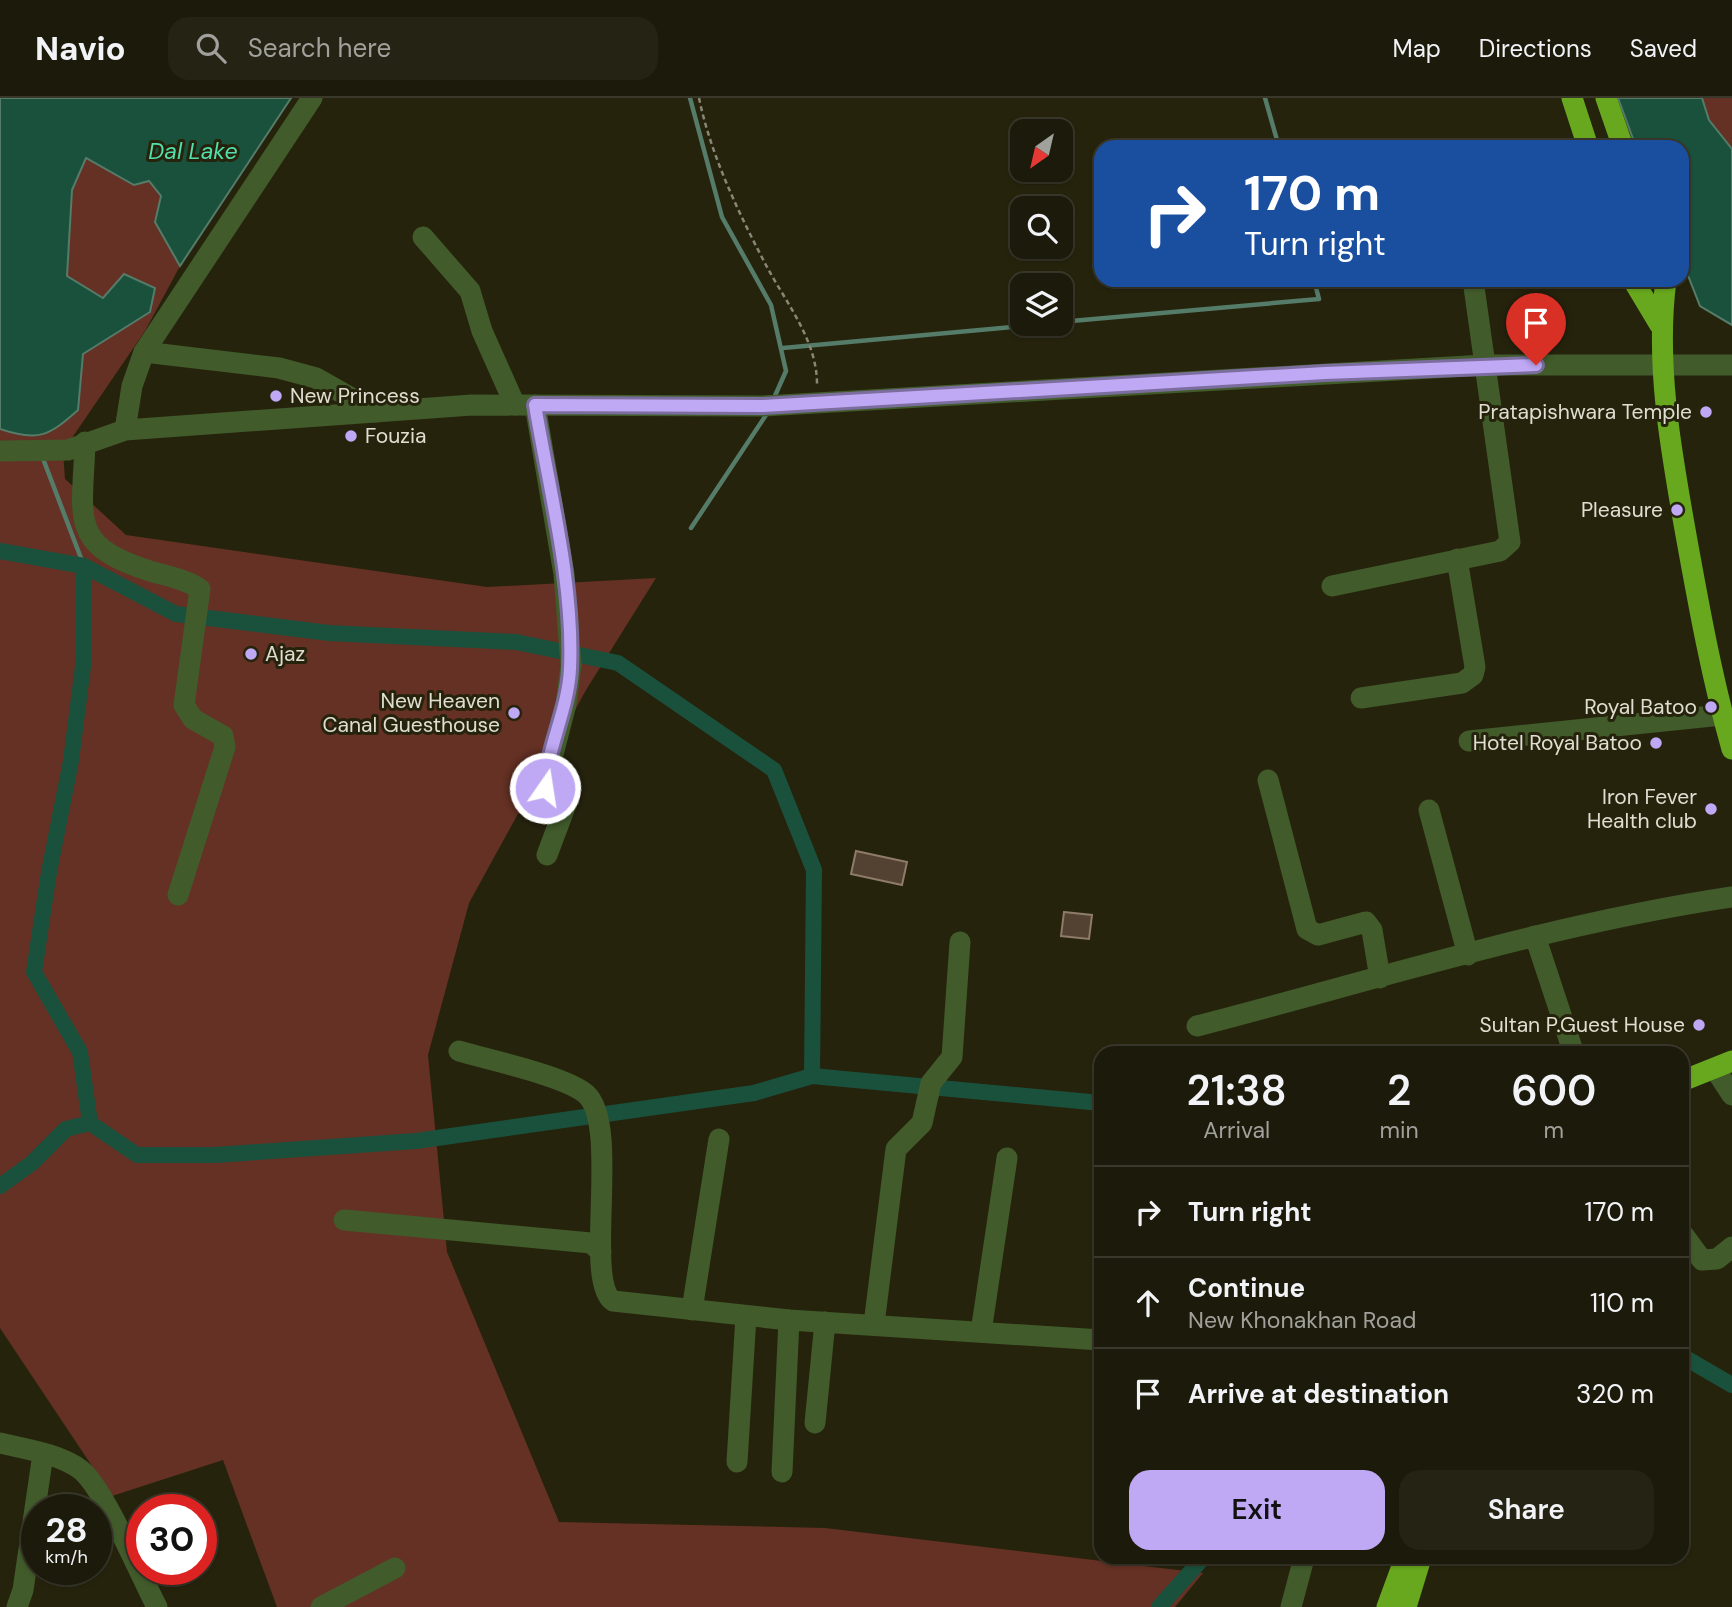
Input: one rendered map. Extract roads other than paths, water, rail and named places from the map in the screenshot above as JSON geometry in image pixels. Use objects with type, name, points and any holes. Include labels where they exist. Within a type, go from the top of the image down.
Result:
[{"type":"highway","points":[[1572,98],[1586,140]]},
{"type":"highway","points":[[1606,98],[1620,140]]},
{"type":"highway","points":[[1637,287],[1660,325]]},
{"type":"highway","points":[[1665,287],[1660,325],[1676,478],[1722,715],[1732,749]]},
{"type":"highway","points":[[1689,1078],[1723,1065]]},
{"type":"highway","points":[[1387,1607],[1403,1564]]},
{"type":"highway","points":[[1406,1607],[1419,1564]]},
{"type":"street","points":[[125,430],[132,386],[144,352],[312,98]]},
{"type":"street","points":[[423,237],[470,291],[482,331],[525,405],[564,574],[570,665],[566,704],[545,785],[548,793],[565,807],[547,855]]},
{"type":"street","points":[[1332,586],[1500,551],[1510,542],[1474,287]]},
{"type":"street","points":[[144,352],[279,368],[316,379],[376,412]]},
{"type":"street","points":[[0,451],[28,453],[76,446],[125,430],[376,412],[525,405],[763,406],[1485,365],[1732,365]]},
{"type":"street","points":[[76,446],[83,516],[91,541],[123,562],[192,583],[201,589],[185,710],[193,719],[223,736],[225,747],[178,895]]},
{"type":"street","points":[[1362,698],[1462,683],[1473,676],[1475,667],[1457,559]]},
{"type":"street","points":[[1469,741],[1722,715]]},
{"type":"street","points":[[1268,780],[1307,929],[1318,935],[1366,922],[1372,930],[1380,978]]},
{"type":"street","points":[[1429,810],[1468,955]]},
{"type":"street","points":[[1197,1026],[1535,936],[1645,910],[1732,897]]},
{"type":"street","points":[[1535,936],[1571,1046]]},
{"type":"street","points":[[874,1324],[896,1149],[922,1123],[931,1083],[950,1062],[954,1049],[960,942]]},
{"type":"street","points":[[460,1051],[569,1085],[595,1108],[601,1252],[606,1293],[613,1301],[746,1317],[1094,1340]]},
{"type":"street","points":[[1723,1065],[1732,1095]]},
{"type":"street","points":[[692,1310],[719,1139]]},
{"type":"street","points":[[981,1332],[1007,1158]]},
{"type":"street","points":[[344,1220],[591,1244],[601,1252]]},
{"type":"street","points":[[1689,1242],[1702,1260],[1717,1259],[1732,1247]]},
{"type":"street","points":[[737,1462],[746,1317]]},
{"type":"street","points":[[782,1472],[789,1320]]},
{"type":"street","points":[[816,1423],[825,1322]]},
{"type":"street","points":[[0,1443],[43,1454],[74,1466],[92,1482],[157,1607]]},
{"type":"street","points":[[17,1607],[23,1590],[43,1454]]},
{"type":"street","points":[[1291,1607],[1302,1564]]},
{"type":"street","points":[[321,1607],[395,1568]]},
{"type":"water","name":"Dal Lake","points":[[0,98],[291,98],[180,266],[155,222],[161,196],[149,181],[134,185],[86,158],[72,190],[67,276],[103,298],[124,274],[155,288],[150,312],[83,354],[78,410],[51,431],[34,436],[0,429]]},
{"type":"water","points":[[1618,98],[1702,98],[1709,120],[1732,149],[1732,325],[1700,306],[1689,278],[1689,140],[1633,140]]},
{"type":"waterway","points":[[690,98],[722,217],[771,305],[786,371],[774,398]]},
{"type":"waterway","points":[[1265,98],[1277,140]]},
{"type":"waterway","points":[[1073,321],[1319,299],[1316,287]]},
{"type":"waterway","points":[[783,348],[1010,327]]},
{"type":"waterway","points":[[691,528],[768,412]]},
{"type":"waterway","points":[[42,456],[84,566]]},
{"type":"waterway","points":[[0,551],[84,566],[176,614],[329,633],[516,642],[618,663],[774,770],[814,870],[812,1076]]},
{"type":"waterway","points":[[84,566],[84,658],[71,761],[49,872],[34,972],[80,1052],[90,1123]]},
{"type":"waterway","points":[[0,1186],[32,1163],[66,1129],[90,1123],[137,1155],[215,1155],[416,1141],[754,1093],[812,1076],[1094,1102]]},
{"type":"waterway","points":[[1689,1360],[1732,1385]]},
{"type":"waterway","points":[[1159,1607],[1198,1564]]},
{"type":"place","name":"New Princess","points":[[276,396]]},
{"type":"place","name":"Pratapishwara Temple","points":[[1706,412]]},
{"type":"place","name":"Fouzia","points":[[351,436]]},
{"type":"place","name":"Pleasure","points":[[1677,510]]},
{"type":"place","name":"Ajaz","points":[[251,654]]},
{"type":"place","name":"Royal Batoo","points":[[1711,707]]},
{"type":"place","name":"New Heaven Canal Guesthouse","points":[[514,713]]},
{"type":"place","name":"Hotel Royal Batoo","points":[[1656,743]]},
{"type":"place","name":"Iron Fever Health club","points":[[1711,809]]},
{"type":"place","name":"Sultan P.Guest House","points":[[1699,1025]]}]
